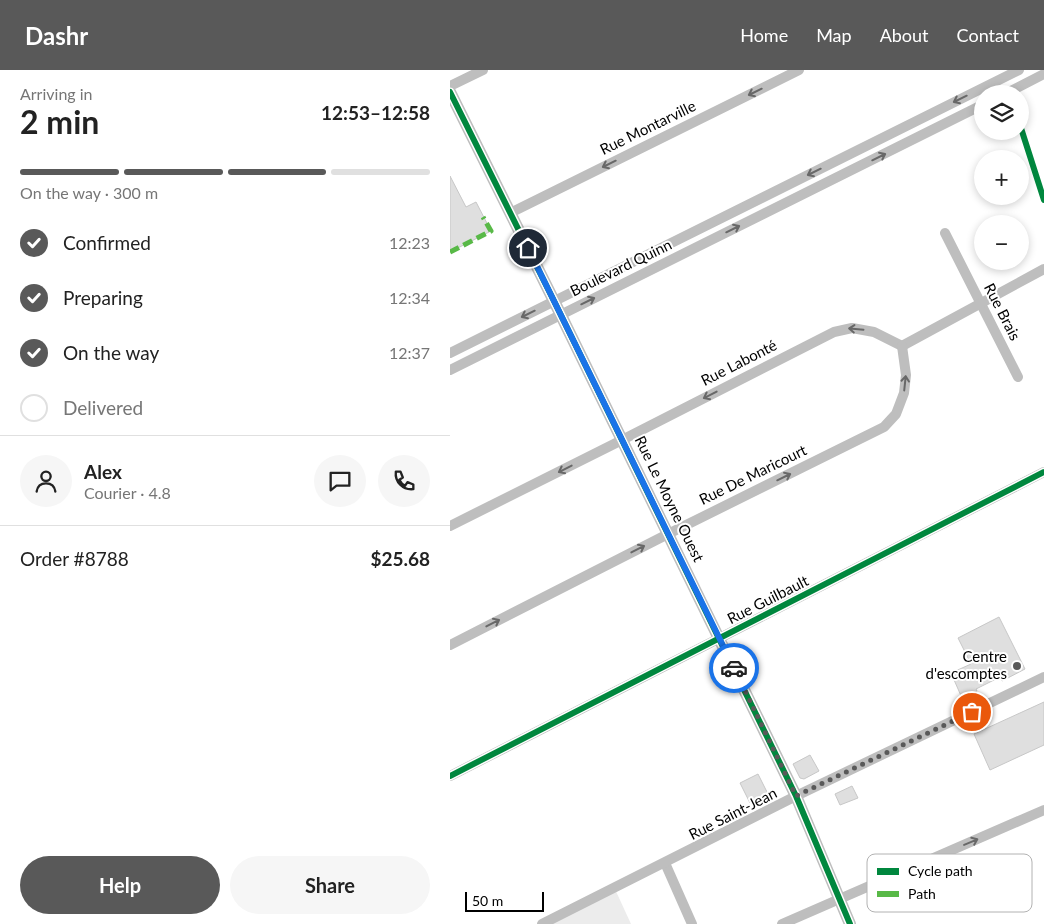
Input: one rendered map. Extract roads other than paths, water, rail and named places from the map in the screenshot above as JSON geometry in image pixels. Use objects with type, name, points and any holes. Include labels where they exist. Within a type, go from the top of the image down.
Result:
[{"type":"street","points":[[450,86],[483,70]]},
{"type":"street","name":"Rue Montarville","points":[[510,213],[799,70]]},
{"type":"street","name":"Boulevard Quinn","points":[[450,353],[1019,70]]},
{"type":"street","points":[[1023,85],[1044,74]]},
{"type":"street","name":"Rue Le Moyne Ouest","points":[[450,92],[796,796],[850,924]]},
{"type":"street","name":"Boulevard Quinn","points":[[450,370],[974,109]]},
{"type":"street","points":[[772,193],[778,206]]},
{"type":"street","name":"Rue Brais","points":[[945,233],[1018,377]]},
{"type":"street","points":[[902,346],[1044,270]]},
{"type":"street","name":"Rue Labonté","points":[[450,526],[834,332],[852,328],[874,332],[902,346]]},
{"type":"street","name":"Rue De Maricourt","points":[[450,645],[668,534],[884,428],[896,414],[904,393],[906,375],[902,346]]},
{"type":"street","name":"Rue Guilbault","points":[[450,776],[1044,472]]},
{"type":"street","name":"Rue Saint-Jean","points":[[542,924],[796,796],[1044,677]]},
{"type":"street","points":[[943,854],[1044,810]]},
{"type":"street","points":[[665,863],[692,924]]},
{"type":"street","points":[[782,924],[867,887]]},
{"type":"place","name":"Centre d'escomptes","points":[[1017,666]]}]
